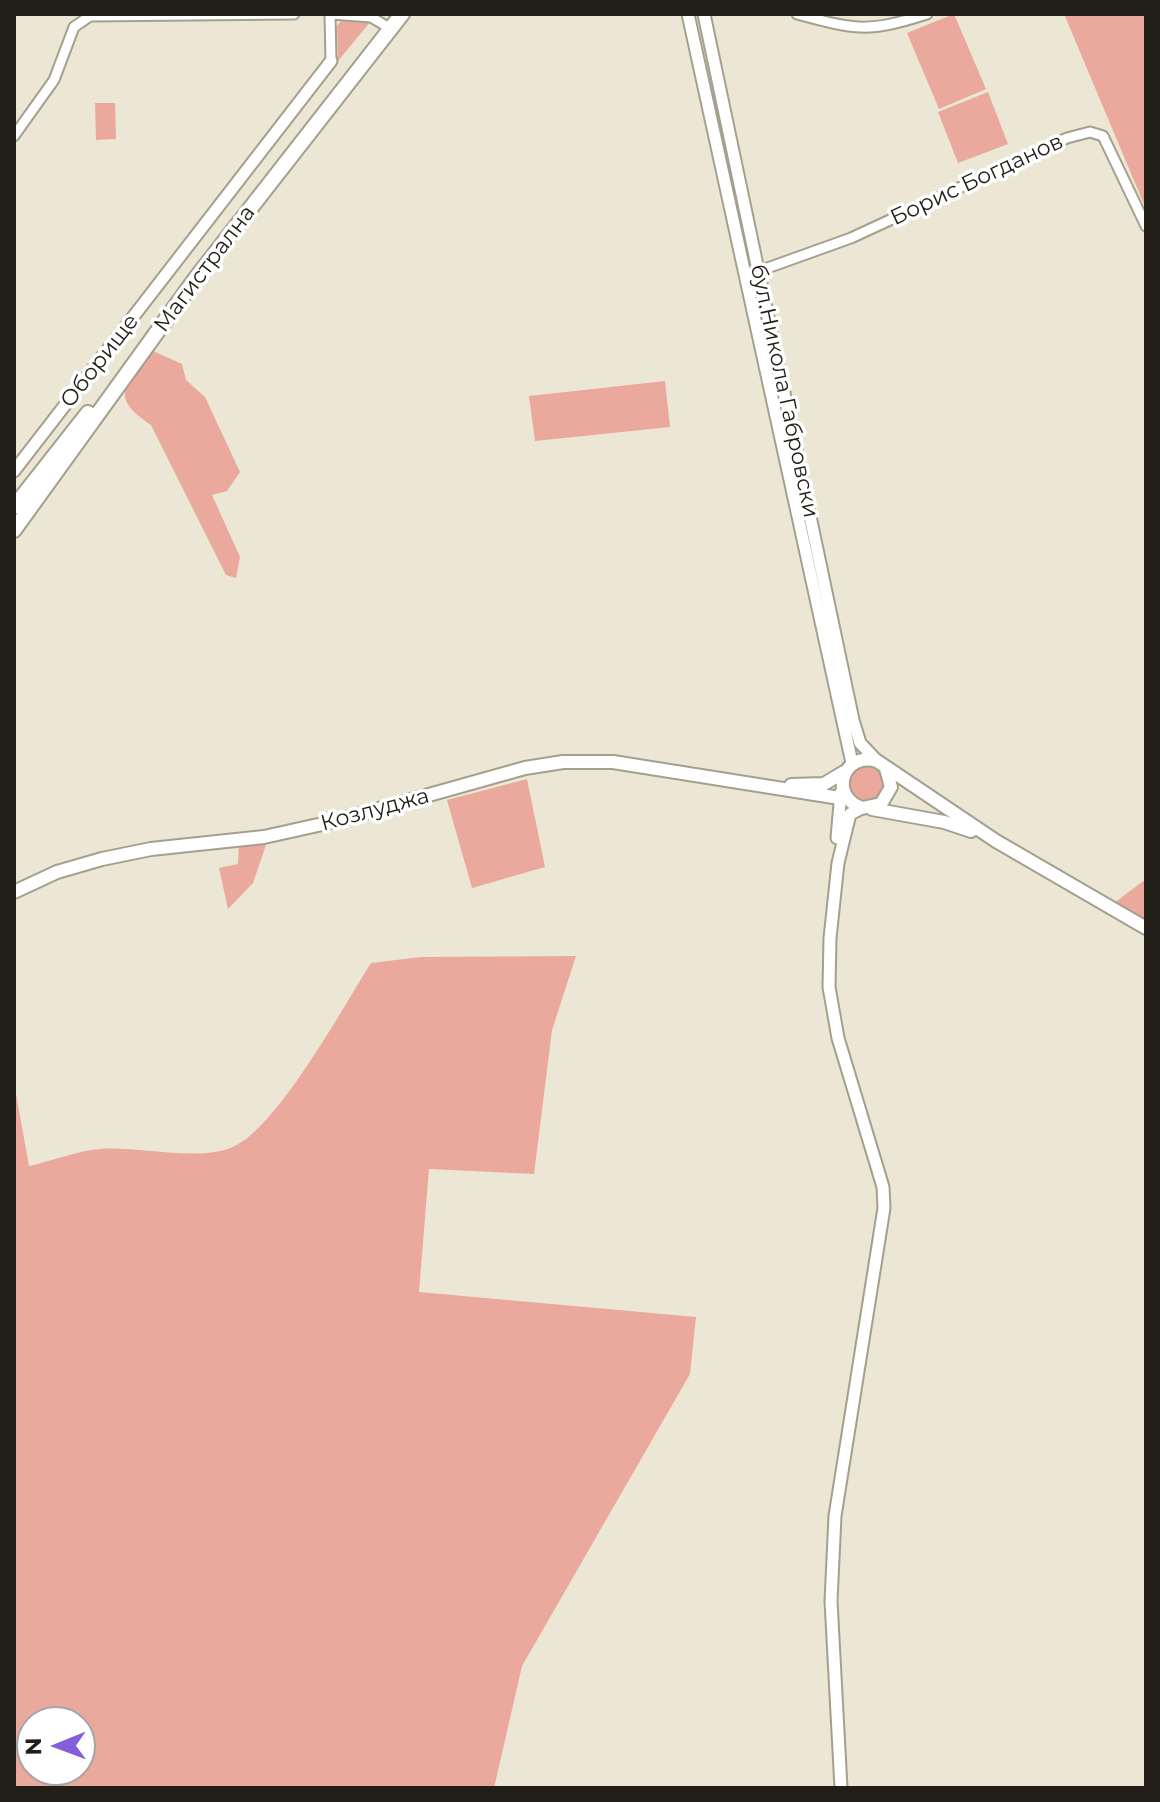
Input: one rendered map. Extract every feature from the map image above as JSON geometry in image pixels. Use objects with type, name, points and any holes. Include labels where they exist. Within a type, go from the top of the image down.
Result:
[{"type":"main road","name":"Магистрална","points":[[14,530],[196,278],[402,14]]},
{"type":"main road","points":[[14,507],[196,278]]},
{"type":"main road","points":[[14,500],[43,471]]},
{"type":"main road","points":[[996,841],[954,824],[865,808],[843,795],[848,768],[866,759],[881,765],[996,841],[1146,928]]},
{"type":"main road","name":"Козлуджа","points":[[14,892],[57,872],[102,859],[151,849],[264,837],[336,821],[525,768],[563,762],[613,762],[740,783],[843,795]]},
{"type":"main road","points":[[865,808],[881,804],[889,793],[891,780],[881,765]]},
{"type":"main road","name":"Козлуджа","points":[[740,783],[809,787],[824,784],[848,768]]},
{"type":"street","points":[[14,136],[43,100],[78,17],[294,14]]},
{"type":"street","points":[[331,61],[330,14],[371,17],[391,29]]},
{"type":"street","name":"бул.Никола Габровски","points":[[688,14],[848,768]]},
{"type":"street","name":"бул.Никола Габровски","points":[[704,14],[853,720],[860,743],[881,765]]},
{"type":"street","points":[[797,14],[880,29],[927,14]]},
{"type":"street","name":"Оборище","points":[[14,471],[331,61]]},
{"type":"street","name":"Борис Богданов","points":[[759,271],[851,238],[1067,138],[1090,132],[1103,136],[1111,148],[1146,226]]},
{"type":"street","points":[[841,1788],[831,1601],[835,1516],[884,1208],[883,1187],[832,1007],[830,938],[843,795]]},
{"type":"street","points":[[838,863],[850,814],[865,808]]},
{"type":"shaded area","points":[[954,14],[986,89],[939,109],[907,33]]},
{"type":"shaded area","points":[[1064,14],[1146,14],[1146,209]]},
{"type":"shaded area","points":[[341,21],[371,21],[338,61],[337,26]]},
{"type":"shaded area","points":[[988,92],[1008,144],[958,163],[938,112]]},
{"type":"shaded area","points":[[95,103],[115,103],[116,139],[96,140]]},
{"type":"shaded area","points":[[151,350],[182,364],[186,380],[205,397],[240,472],[227,491],[212,495],[240,557],[236,578],[226,575],[151,425],[137,415],[125,398],[129,382]]},
{"type":"shaded area","points":[[665,381],[670,427],[535,441],[529,396]]},
{"type":"shaded area","points":[[866,766],[878,771],[883,783],[878,795],[866,800],[854,795],[849,783],[854,771]]},
{"type":"shaded area","points":[[527,779],[545,867],[472,888],[447,800]]},
{"type":"shaded area","points":[[267,842],[253,883],[228,909],[219,868],[238,864],[239,844]]},
{"type":"shaded area","points":[[1146,879],[1146,928],[1110,906]]},
{"type":"shaded area","points":[[576,956],[552,1030],[534,1174],[429,1169],[419,1292],[696,1317],[690,1374],[522,1666],[494,1788],[14,1788],[14,1083],[29,1166],[100,1149],[203,1153],[233,1147],[251,1135],[289,1092],[371,963],[421,957]]}]
